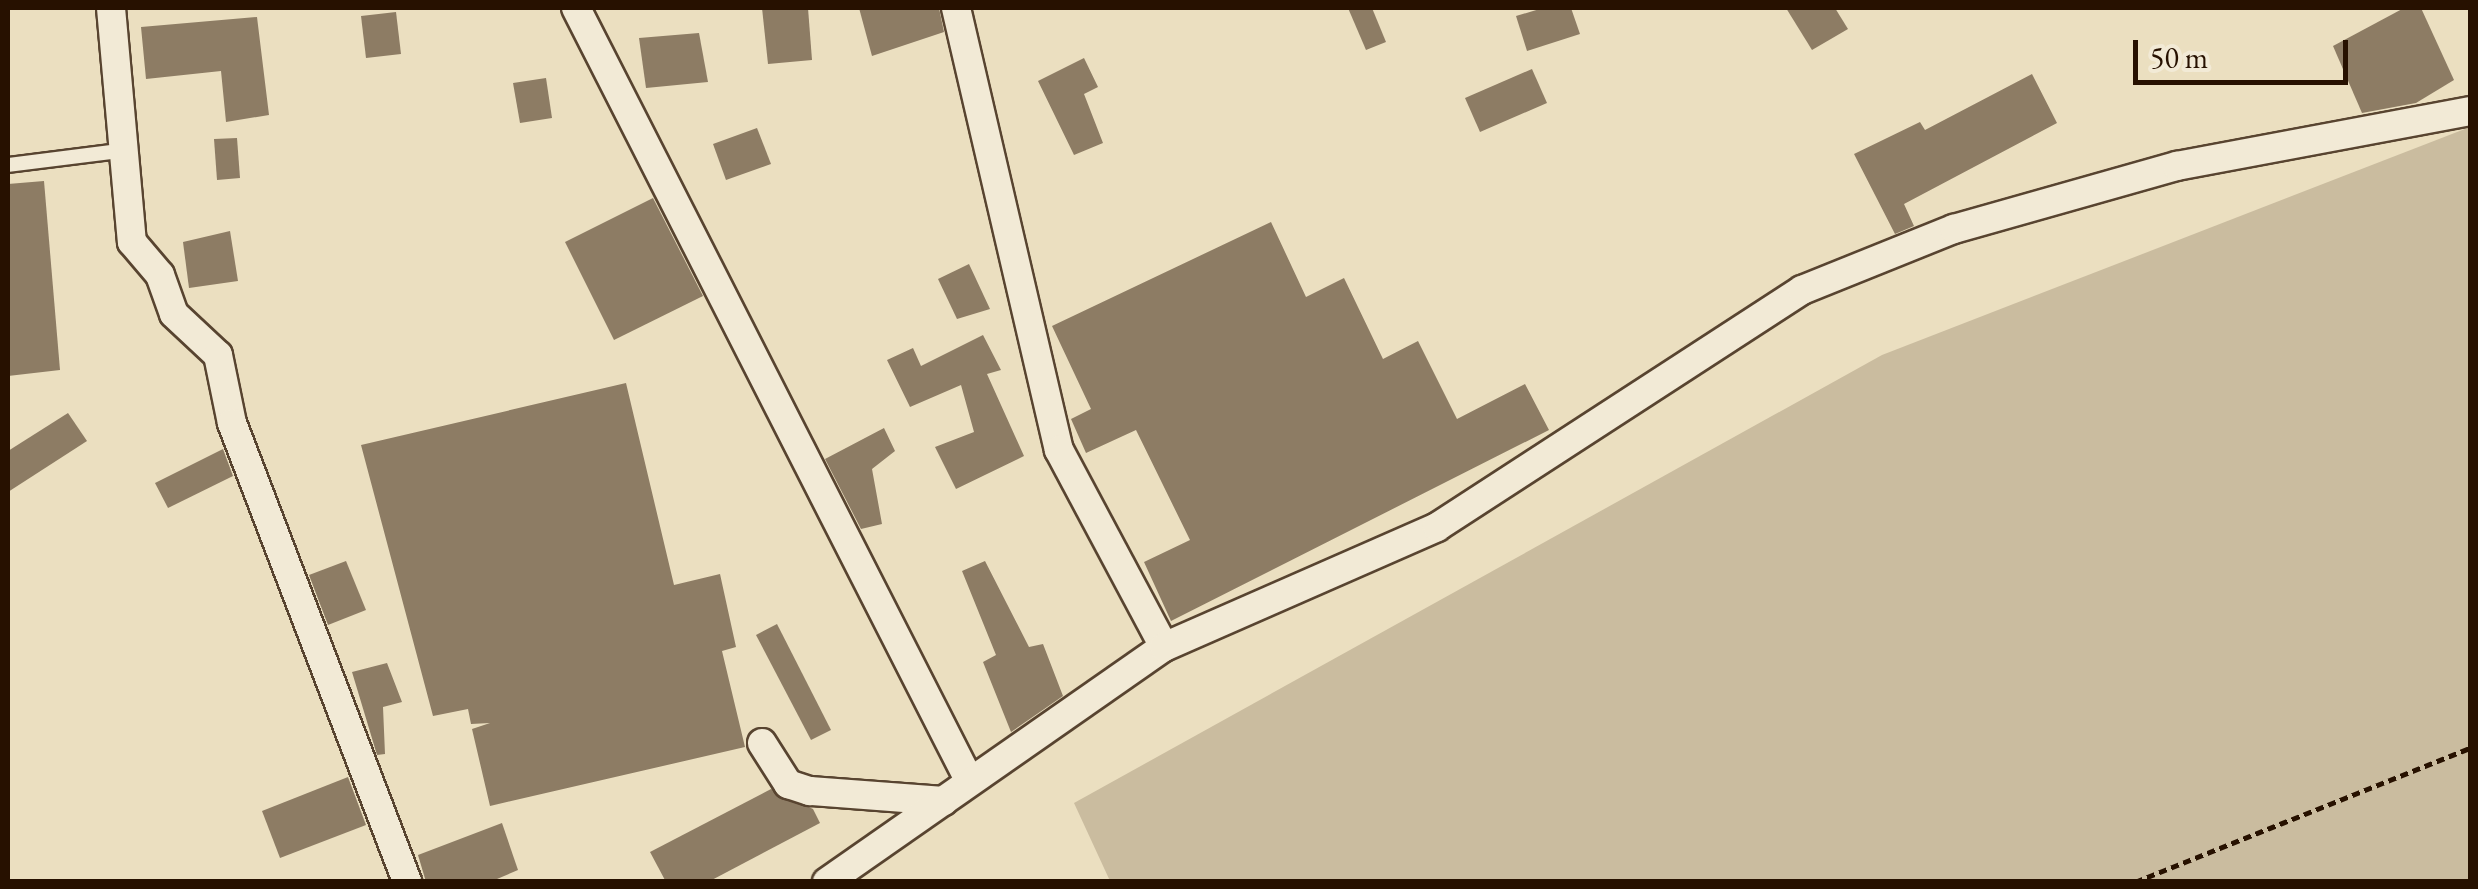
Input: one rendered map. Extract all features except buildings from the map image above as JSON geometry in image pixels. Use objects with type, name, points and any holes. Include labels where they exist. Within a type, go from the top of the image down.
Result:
[{"type":"street","points":[[111,8],[111,71],[128,150],[132,242],[160,275],[174,314],[218,355],[232,423],[408,882]]},
{"type":"street","points":[[576,8],[969,780]]},
{"type":"street","points":[[956,8],[1059,450],[1164,647]]},
{"type":"street","points":[[827,882],[1164,647],[1436,527],[1802,290],[1954,229],[2177,166],[2470,111]]},
{"type":"street","points":[[762,743],[799,787],[944,801]]},
{"type":"lane","points":[[8,165],[128,150]]},
{"type":"path","points":[[2135,882],[2470,748]]},
{"type":"shaded area","points":[[2470,127],[2470,881],[1110,881],[1074,803],[1882,355]]}]
